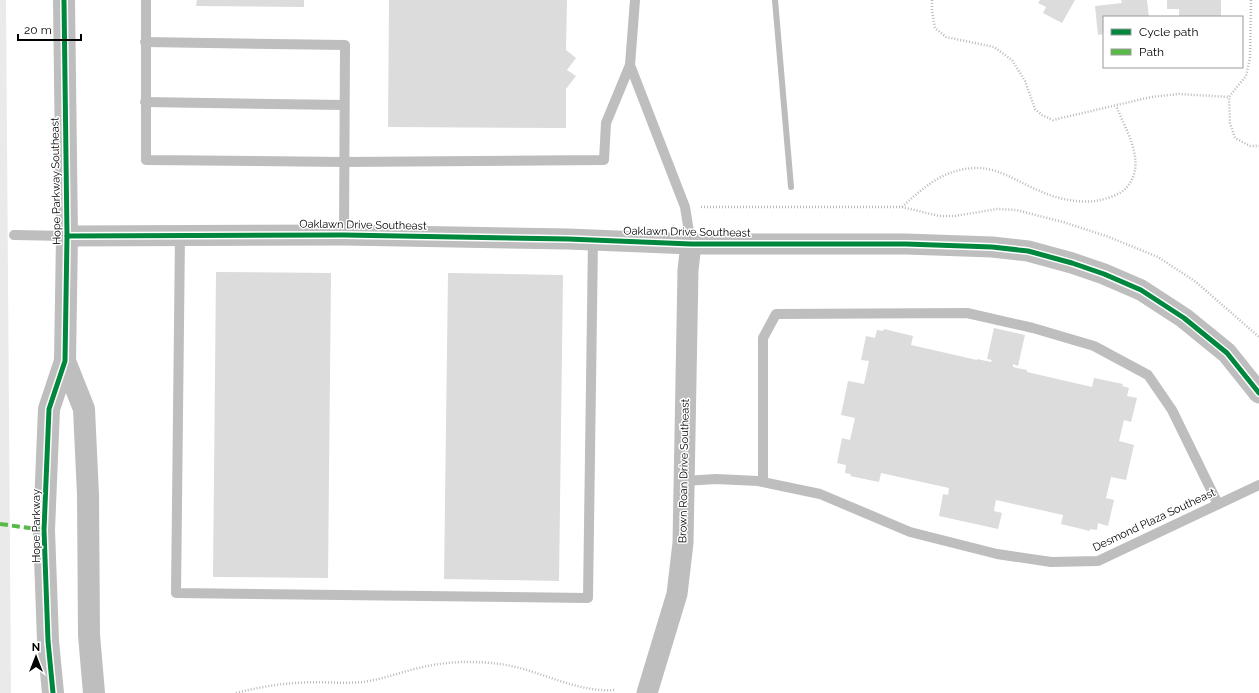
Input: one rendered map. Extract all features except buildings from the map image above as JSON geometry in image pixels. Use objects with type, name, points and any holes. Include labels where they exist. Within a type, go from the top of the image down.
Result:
[{"type":"street","name":"Hope Parkway Southeast","points":[[64,0],[67,236],[65,361]]},
{"type":"street","name":"Oaklawn Drive Southeast","points":[[67,236],[344,235],[593,240],[691,244],[906,244],[992,247],[1028,252],[1072,263],[1104,274],[1141,290],[1184,318],[1227,353],[1259,393]]},
{"type":"street","name":"Brown Roan Drive Southeast","points":[[647,693],[677,594],[683,543],[688,270],[691,244]]},
{"type":"street","name":"Hope Parkway","points":[[53,693],[48,641],[48,598],[44,536],[49,409],[65,361]]},
{"type":"street","points":[[65,361],[84,409],[88,495],[89,635],[94,693]]},
{"type":"lane","points":[[146,0],[146,160],[344,162],[604,160],[606,124],[630,65],[635,0]]},
{"type":"lane","points":[[145,42],[345,45],[344,235]]},
{"type":"lane","points":[[630,65],[685,207],[691,244]]},
{"type":"lane","points":[[145,102],[344,105]]},
{"type":"lane","points":[[180,235],[176,593],[588,598],[593,240]]},
{"type":"lane","points":[[14,236],[67,236]]},
{"type":"lane","points":[[764,482],[763,338],[776,314],[967,313],[1033,328],[1094,346],[1148,375],[1172,410],[1218,504]]},
{"type":"lane","name":"Desmond Plaza Southeast","points":[[684,481],[716,479],[764,482],[820,494],[910,532],[997,554],[1051,562],[1098,561],[1259,485]]},
{"type":"path","points":[[932,0],[932,12],[935,28],[946,37],[994,47],[1012,60],[1024,81],[1035,108],[1042,116],[1053,120],[1151,97],[1179,94],[1229,97]]},
{"type":"path","points":[[1251,0],[1250,58],[1246,76],[1229,97],[1230,124],[1235,138],[1250,146],[1259,146]]},
{"type":"path","points":[[902,207],[937,178],[949,172],[976,168],[994,171],[1040,192],[1067,200],[1086,202],[1105,199],[1121,192],[1131,183],[1136,168],[1134,152],[1116,106]]},
{"type":"path","points":[[236,693],[258,688],[296,683],[346,684],[371,681],[428,666],[464,662],[501,664],[534,672],[585,691],[615,690]]},
{"type":"shaded area","points":[[0,0],[6,0],[11,693],[0,693]]},
{"type":"waterway","points":[[775,0],[791,187]]},
{"type":"marked path","points":[[0,524],[44,530]]},
{"type":"cycle path","points":[[53,693],[48,641],[44,530],[49,409],[65,361],[67,236],[64,0]]},
{"type":"cycle path","points":[[67,236],[344,235],[568,239],[691,244],[906,244],[992,247],[1028,251],[1072,263],[1104,274],[1141,290],[1184,318],[1227,353],[1259,393]]}]
